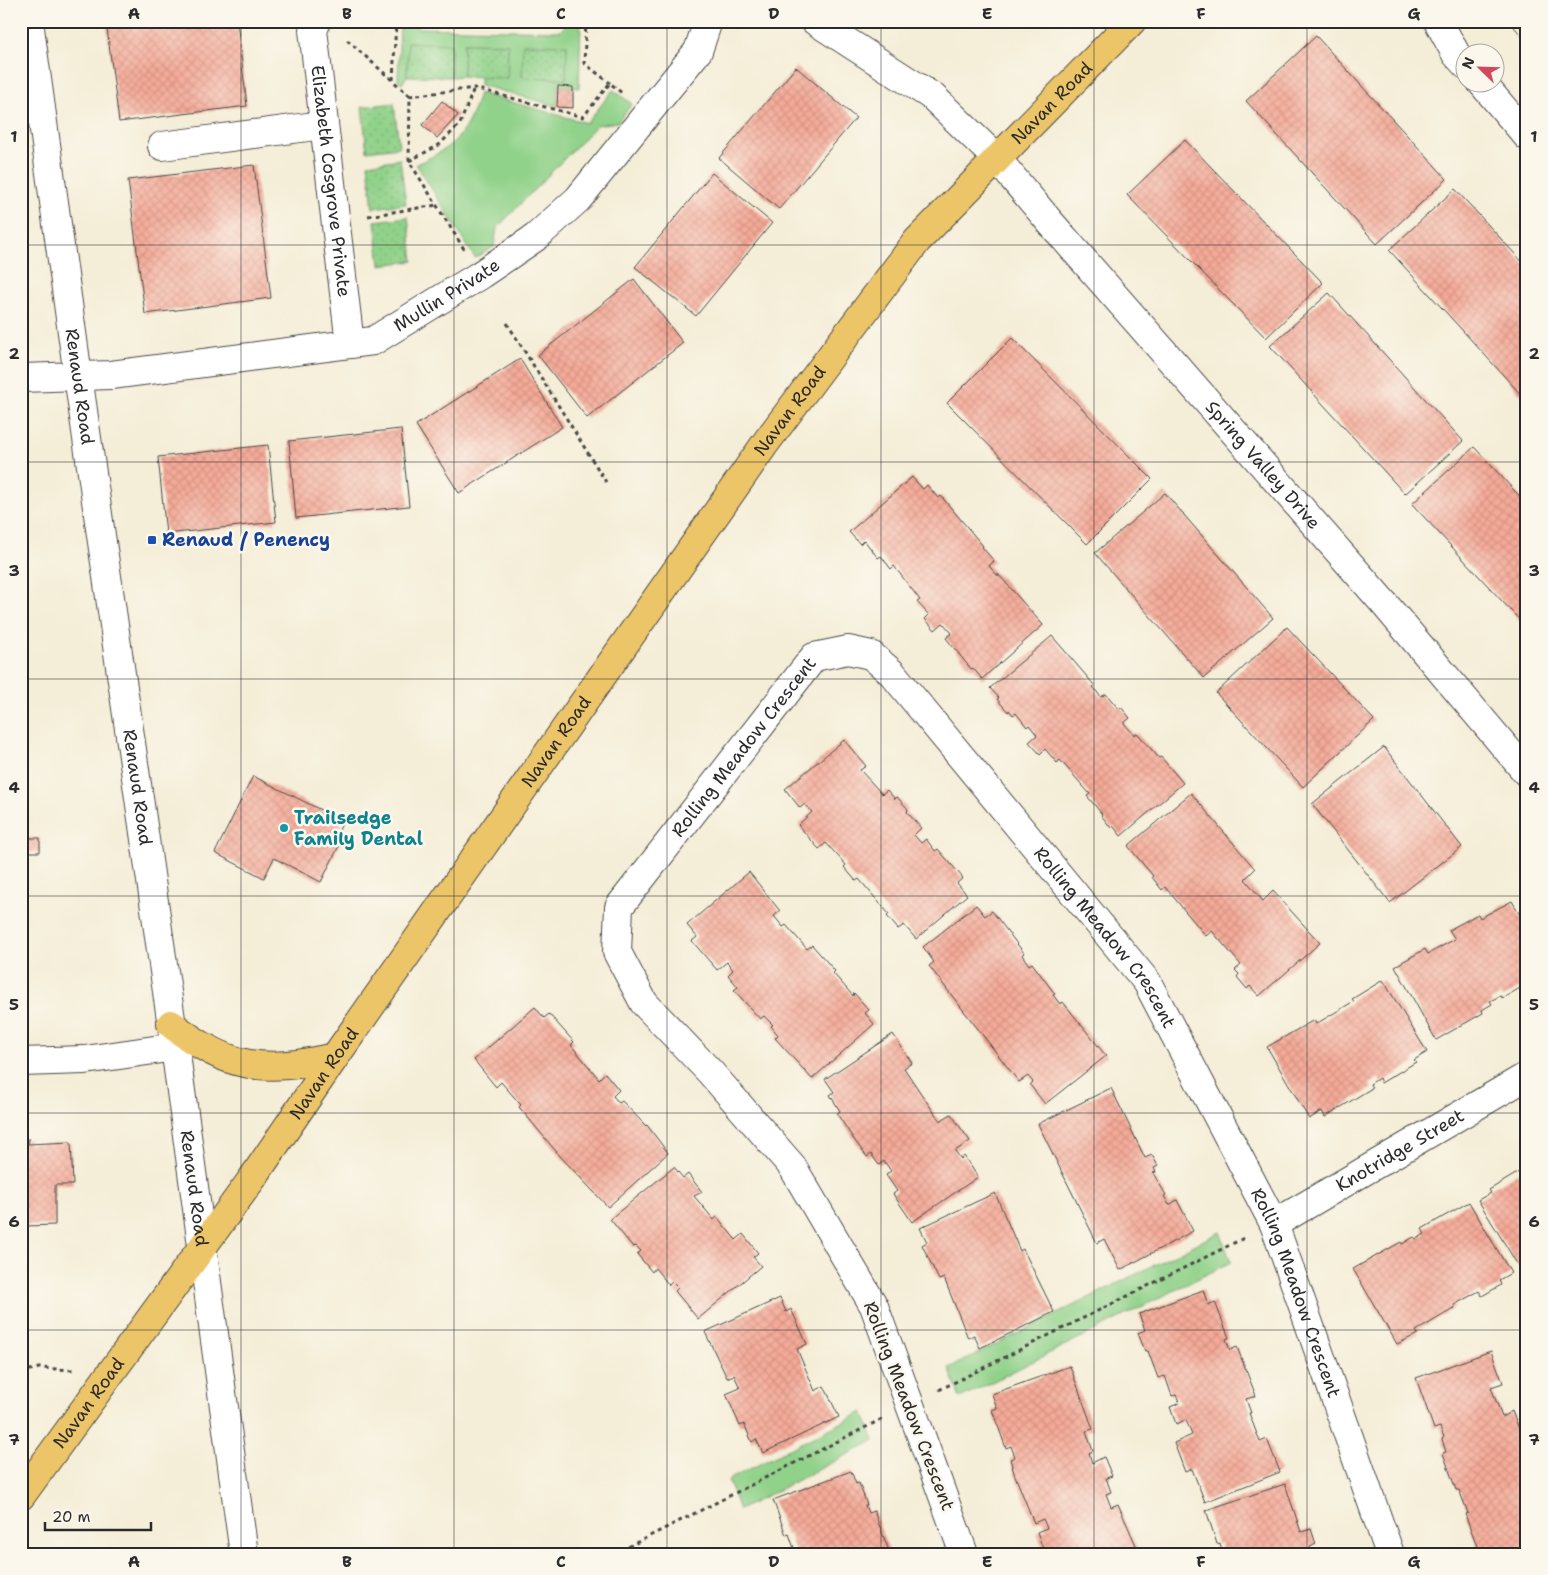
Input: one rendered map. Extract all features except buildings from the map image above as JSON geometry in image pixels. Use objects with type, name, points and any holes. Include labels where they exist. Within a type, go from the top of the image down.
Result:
[{"type":"main road","name":"Navan Road","points":[[21,1496],[252,1179],[335,1057],[767,441],[918,241],[1132,21]]},
{"type":"main road","points":[[173,1035],[194,1042],[218,1056],[252,1065],[304,1064],[335,1057]]},
{"type":"street","name":"Renaud Road","points":[[29,21],[173,1035],[244,1554]]},
{"type":"street","name":"Elizabeth Cosgrove Private","points":[[316,21],[313,30],[350,344]]},
{"type":"street","name":"Mullin Private","points":[[21,378],[112,375],[373,341],[480,275],[536,237],[578,199],[698,51],[708,21]]},
{"type":"street","points":[[815,21],[933,96],[997,160]]},
{"type":"street","points":[[1438,21],[1456,54]]},
{"type":"street","points":[[1489,92],[1527,136]]},
{"type":"street","points":[[162,146],[323,125]]},
{"type":"street","name":"Spring Valley Drive","points":[[997,160],[1382,601],[1527,773]]},
{"type":"street","name":"Rolling Meadow Crescent","points":[[964,1554],[874,1306],[792,1166],[711,1073],[644,1004],[617,952],[619,907],[814,657],[848,650],[871,655],[892,673],[1147,982],[1274,1224],[1390,1554]]},
{"type":"street","points":[[21,1062],[85,1060],[173,1035]]},
{"type":"street","name":"Knotridge Street","points":[[1274,1224],[1527,1076]]},
{"type":"path","points":[[393,81],[396,21]]},
{"type":"path","points":[[586,21],[584,63],[628,97]]},
{"type":"path","points":[[344,38],[410,96],[474,88],[583,117],[610,83]]},
{"type":"path","points":[[409,161],[439,145],[460,124],[474,88]]},
{"type":"path","points":[[410,96],[409,161],[466,252]]},
{"type":"path","points":[[360,217],[437,205]]},
{"type":"path","points":[[507,323],[606,482]]},
{"type":"path","points":[[614,1554],[1274,1224]]},
{"type":"path","points":[[21,1372],[39,1368],[73,1370]]},
{"type":"green space","points":[[400,21],[411,21],[418,28],[560,31],[569,21],[581,21],[579,88],[558,86],[557,106],[480,85],[480,77],[507,78],[507,44],[464,43],[463,76],[451,77],[451,44],[408,43],[407,76],[402,84],[398,80]]},
{"type":"green space","points":[[408,42],[451,44],[451,77],[407,76]]},
{"type":"green space","points":[[464,43],[508,44],[507,78],[463,76]]},
{"type":"green space","points":[[523,44],[567,45],[566,79],[522,77]]},
{"type":"green space","points":[[613,90],[632,104],[618,122],[597,125],[497,228],[494,247],[475,258],[416,164],[440,152],[458,138],[470,119],[479,93],[587,123]]},
{"type":"green space","points":[[394,103],[399,147],[367,151],[362,107]]},
{"type":"green space","points":[[400,159],[406,204],[373,208],[368,164]]},
{"type":"green space","points":[[408,217],[413,261],[380,265],[375,221]]},
{"type":"green space","points":[[1220,1232],[1231,1262],[960,1398],[949,1368]]},
{"type":"green space","points":[[863,1412],[874,1441],[739,1510],[728,1480]]},
{"type":"place","name":"Renaud / Penency","points":[[152,540]]},
{"type":"place","name":"Trailsedge Family Dental","points":[[284,828]]}]
